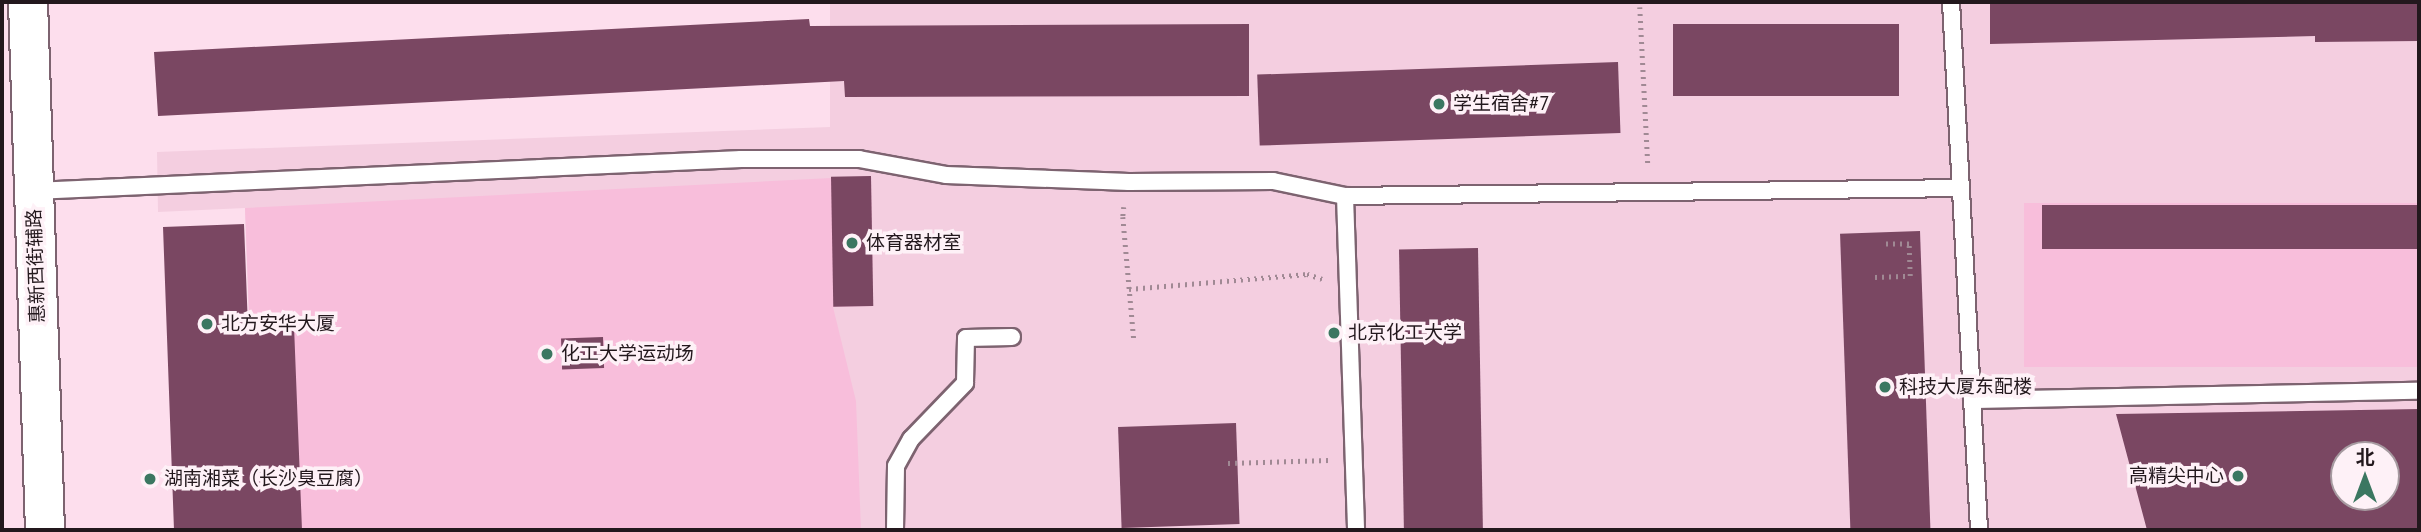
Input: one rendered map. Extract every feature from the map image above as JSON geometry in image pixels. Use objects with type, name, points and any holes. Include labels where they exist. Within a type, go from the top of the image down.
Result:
[{"type":"street","name":"惠新西街辅路","points":[[28,2],[45,530]]},
{"type":"lane","points":[[1951,2],[1979,530]]},
{"type":"lane","points":[[34,191],[741,159],[859,159],[946,175],[1129,182],[1273,181],[1345,196],[1961,187]]},
{"type":"lane","points":[[1345,196],[1356,530]]},
{"type":"lane","points":[[895,530],[895,466],[911,439],[965,383],[966,338],[1012,337]]},
{"type":"lane","points":[[1972,400],[2419,391]]},
{"type":"path","points":[[1640,8],[1649,193]]},
{"type":"path","points":[[1129,182],[1123,217],[1134,341]]},
{"type":"path","points":[[1875,277],[1910,276],[1909,244],[1881,244]]},
{"type":"path","points":[[1129,289],[1307,274],[1349,288]]},
{"type":"path","points":[[1228,463],[1354,459]]},
{"type":"shaded area","name":"北京化工大学","points":[[830,2],[2419,2],[2419,530],[257,530],[245,208],[158,212],[157,152],[830,127]]},
{"type":"shaded area","name":"化工大学运动场","points":[[871,176],[873,306],[833,307],[856,401],[861,530],[257,530],[245,208]]},
{"type":"shaded area","points":[[2024,203],[2419,203],[2419,367],[2024,367]]},
{"type":"building","points":[[1990,2],[2419,2],[2419,41],[2315,42],[2315,36],[1990,44]]},
{"type":"building","points":[[809,19],[810,26],[1249,24],[1249,96],[845,97],[844,81],[158,116],[154,52]]},
{"type":"building","points":[[1673,24],[1899,24],[1899,96],[1673,96]]},
{"type":"building","name":"学生宿舍#7","points":[[1618,62],[1620,133],[1260,146],[1257,75]]},
{"type":"building","name":"体育器材室","points":[[871,176],[873,306],[833,307],[831,177]]},
{"type":"building","points":[[2042,205],[2419,205],[2419,249],[2042,249]]},
{"type":"building","name":"北方安华大厦","points":[[244,224],[248,327],[294,326],[302,530],[174,530],[163,227]]},
{"type":"building","name":"科技大厦东配楼","points":[[1920,231],[1930,530],[1850,530],[1840,234]]},
{"type":"building","points":[[1478,248],[1483,530],[1404,530],[1399,249]]},
{"type":"building","points":[[603,337],[604,368],[562,369],[561,338]]},
{"type":"building","name":"高精尖中心","points":[[2419,409],[2419,530],[2147,530],[2116,414]]},
{"type":"building","points":[[1236,423],[1240,524],[1122,528],[1118,427]]},
{"type":"place","name":"学生宿舍#7","points":[[1439,104]]},
{"type":"place","name":"体育器材室","points":[[852,243]]},
{"type":"place","name":"北方安华大厦","points":[[207,324]]},
{"type":"place","name":"北京化工大学","points":[[1334,333]]},
{"type":"place","name":"化工大学运动场","points":[[547,354]]},
{"type":"place","name":"科技大厦东配楼","points":[[1885,387]]},
{"type":"place","name":"高精尖中心","points":[[2238,476]]},
{"type":"place","name":"湖南湘菜（长沙臭豆腐）","points":[[150,479]]}]
